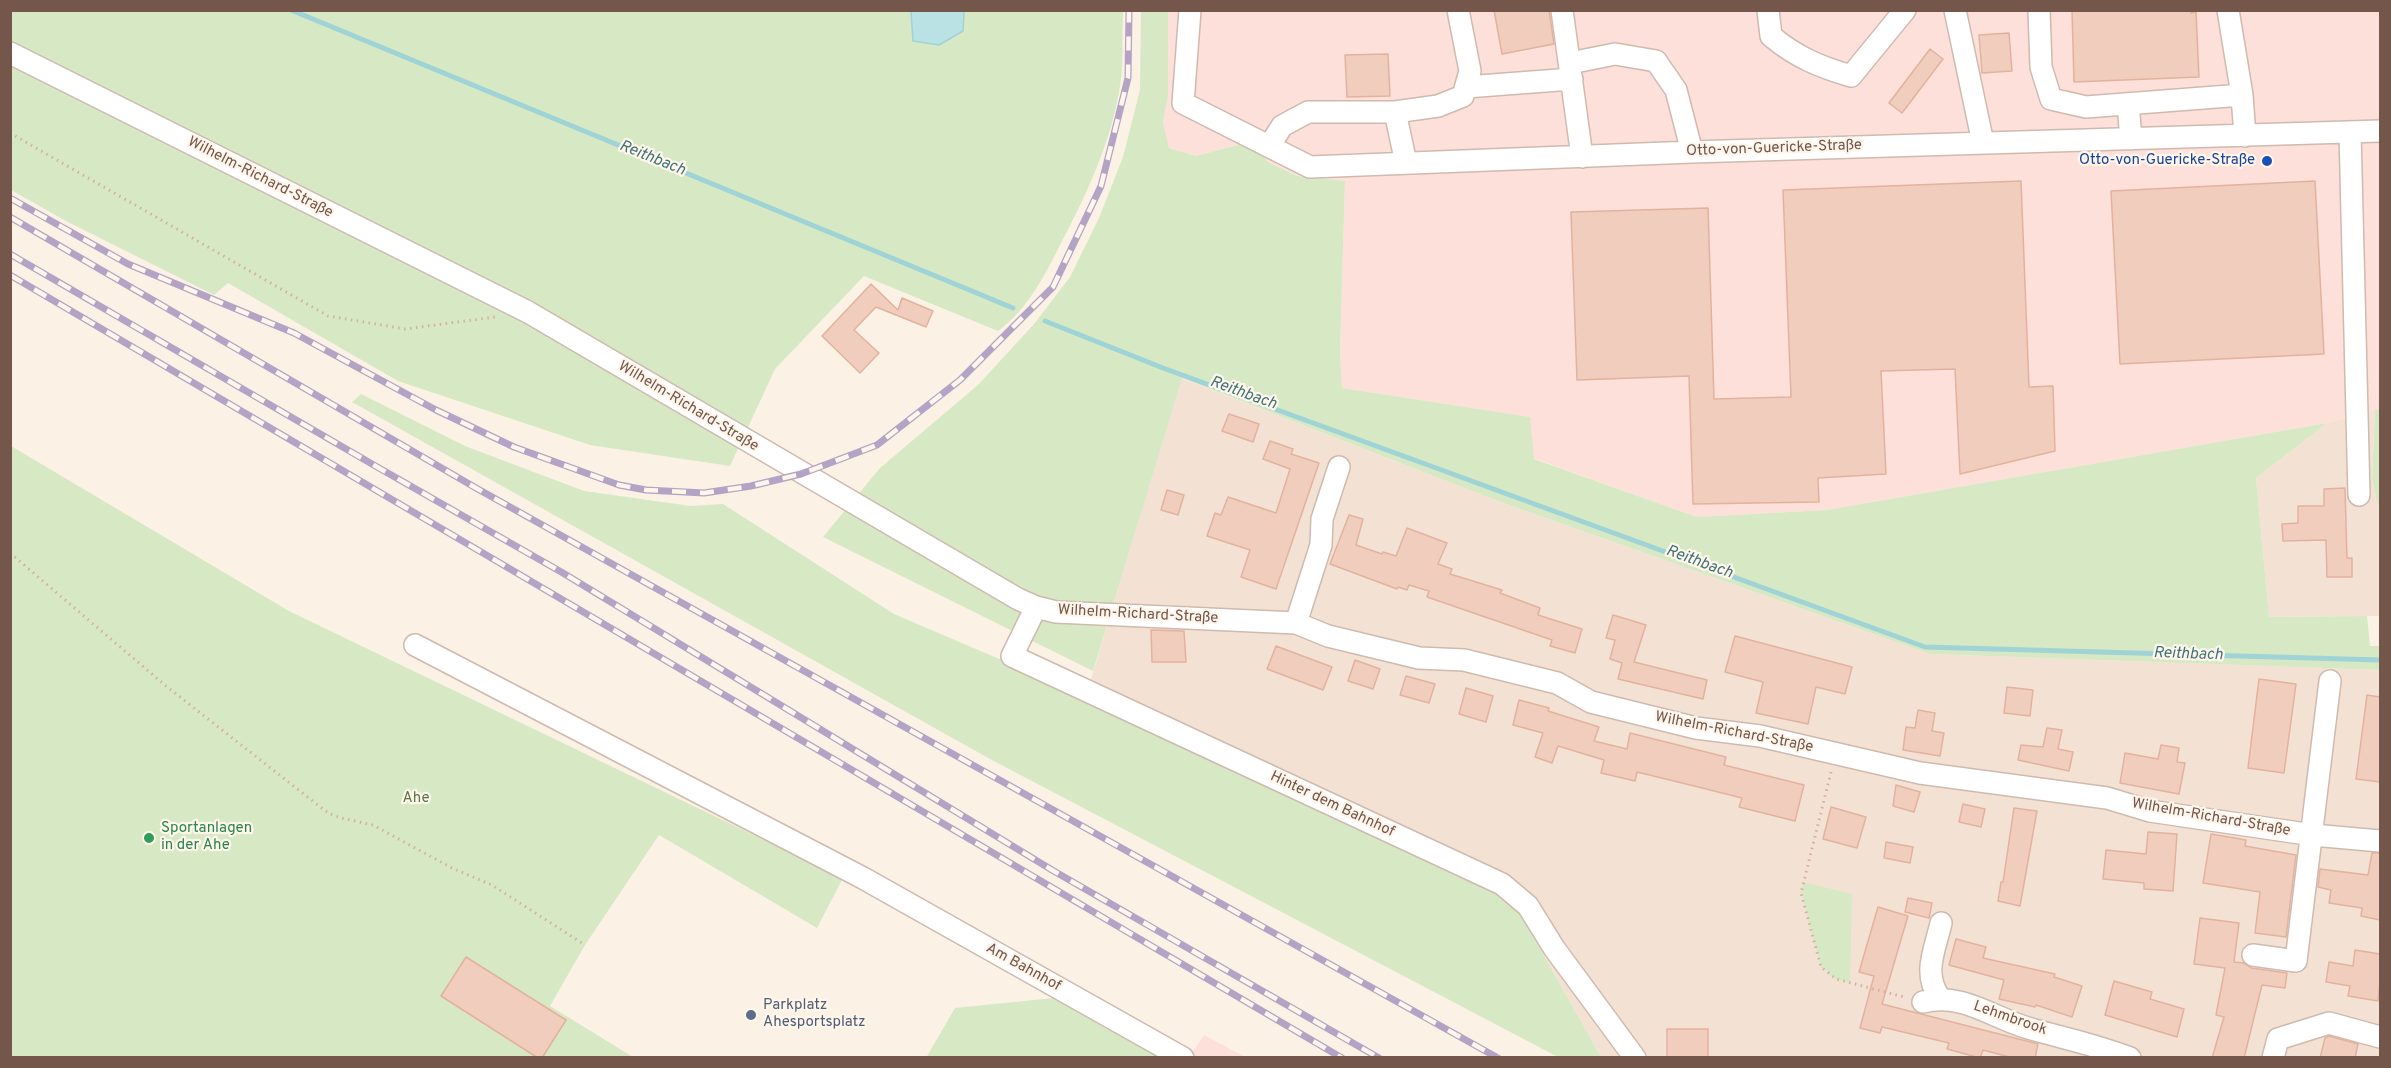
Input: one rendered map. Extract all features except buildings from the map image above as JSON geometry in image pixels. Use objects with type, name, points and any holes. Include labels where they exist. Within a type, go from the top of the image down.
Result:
[{"type":"street","name":"Otto-von-Guericke-Straße","points":[[1190,10],[1183,103],[1310,166],[2380,131]]},
{"type":"street","points":[[1270,145],[1282,126],[1308,112],[1395,112],[1438,106],[1464,96],[1470,71],[1458,10]]},
{"type":"street","points":[[1562,10],[1582,157]]},
{"type":"street","points":[[1768,10],[1771,36],[1785,48],[1819,67],[1851,76],[1905,10]]},
{"type":"street","points":[[1955,10],[1983,143]]},
{"type":"street","points":[[2039,10],[2041,67],[2051,99],[2086,107],[2242,95]]},
{"type":"street","points":[[2228,10],[2242,95],[2245,136]]},
{"type":"street","name":"Wilhelm-Richard-Straße","points":[[10,53],[528,312],[790,468],[1018,599],[1036,607],[1056,612],[1296,623],[1328,636],[1419,658],[1464,660],[1557,683],[1591,702],[1685,725],[1760,735],[1920,773],[2107,798],[2150,811],[2313,835],[2380,841]]},
{"type":"street","points":[[1466,87],[1571,71],[1615,54],[1656,61],[1676,90],[1692,152]]},
{"type":"street","points":[[2128,104],[2132,139]]},
{"type":"street","points":[[1395,112],[1406,163]]},
{"type":"street","points":[[2350,132],[2360,495]]},
{"type":"street","points":[[1296,623],[1322,546],[1322,519],[1339,467]]},
{"type":"street","name":"Hinter dem Bahnhof","points":[[1036,607],[1012,656],[1502,884],[1528,906],[1554,948],[1635,1058]]},
{"type":"street","name":"Am Bahnhof","points":[[416,645],[863,878],[1183,1058]]},
{"type":"street","points":[[2253,955],[2296,961],[2330,681]]},
{"type":"street","points":[[1931,1000],[1932,987],[1929,974],[1941,923]]},
{"type":"street","name":"Lehmbrook","points":[[1931,1000],[1980,1008],[2025,1027],[2102,1046],[2130,1058]]},
{"type":"street","points":[[2273,1058],[2278,1039],[2329,1023],[2380,1037]]},
{"type":"path","points":[[10,133],[328,316],[405,329],[528,312]]},
{"type":"path","points":[[10,553],[166,686],[328,813],[373,825],[452,868],[492,885],[585,945]]},
{"type":"path","points":[[1836,753],[1801,892],[1821,967],[1836,979],[1850,984],[1931,1000]]},
{"type":"shaded area","points":[[1168,11],[2380,11],[2380,409],[2327,423],[1827,510],[1697,517],[1533,458],[1529,417],[1342,388],[1340,352],[1345,181],[1298,176],[1268,162],[1259,150],[1241,144],[1196,156],[1169,148],[1163,122],[1168,96]]},
{"type":"shaded area","points":[[1181,378],[1495,500],[1930,654],[2380,670],[2380,1057],[1601,1057],[1511,897],[1086,696]]},
{"type":"shaded area","points":[[2375,410],[2372,479],[2380,515],[2380,616],[2269,617],[2256,478],[2327,423]]},
{"type":"shaded area","points":[[1204,1035],[1245,1057],[1189,1058]]},
{"type":"green space","points":[[11,11],[1123,11],[1122,70],[1114,116],[1090,183],[1047,270],[1026,304],[1017,314],[998,331],[864,276],[775,369],[730,466],[590,445],[398,381],[228,283],[214,295],[66,221],[11,190]]},
{"type":"green space","points":[[1141,11],[1168,11],[1168,96],[1163,122],[1169,148],[1196,156],[1241,144],[1259,150],[1268,162],[1297,176],[1345,181],[1340,352],[1342,388],[1530,417],[1534,459],[1697,517],[1827,510],[2327,423],[2256,478],[2269,617],[2367,616],[2370,646],[2380,646],[2380,670],[1930,654],[1495,500],[1182,378],[1093,671],[823,537],[880,468],[978,385],[1034,324],[1070,277],[1099,218],[1123,157],[1140,90]]},
{"type":"green space","points":[[361,394],[465,446],[584,491],[691,506],[723,504],[894,614],[1086,696],[1511,897],[1601,1057],[1558,1057],[990,759],[352,402]]},
{"type":"green space","points":[[2380,409],[2380,515],[2372,479],[2375,410]]},
{"type":"green space","name":"Ahe","points":[[11,446],[289,611],[843,878],[817,928],[659,835],[585,945],[550,1006],[633,1057],[11,1058]]},
{"type":"green space","points":[[1803,882],[1852,894],[1850,983],[1836,979],[1821,967],[1801,893]]},
{"type":"green space","points":[[1064,997],[1171,1058],[926,1058],[955,1008]]},
{"type":"water","points":[[911,11],[964,11],[963,31],[939,45],[913,41]]},
{"type":"waterway","name":"Reithbach","points":[[291,10],[1013,308]]},
{"type":"waterway","name":"Reithbach","points":[[1045,321],[1163,368],[1925,647],[2380,660]]},
{"type":"railway","points":[[10,198],[128,264],[294,333],[436,410],[514,447],[619,485],[646,490],[704,493],[751,486],[801,474],[877,445],[960,380],[1053,287],[1101,186],[1128,78],[1129,10]]},
{"type":"railway","points":[[10,217],[476,488],[1498,1058]]},
{"type":"railway","points":[[10,254],[563,573],[1052,870],[1379,1058]]},
{"type":"railway","points":[[10,275],[1342,1058]]},
{"type":"place","name":"Otto-von-Guericke-Straße","points":[[2267,161]]},
{"type":"place","name":"Sportanlagen in der Ahe","points":[[149,838]]},
{"type":"place","name":"Parkplatz Ahesportsplatz","points":[[751,1015]]}]
